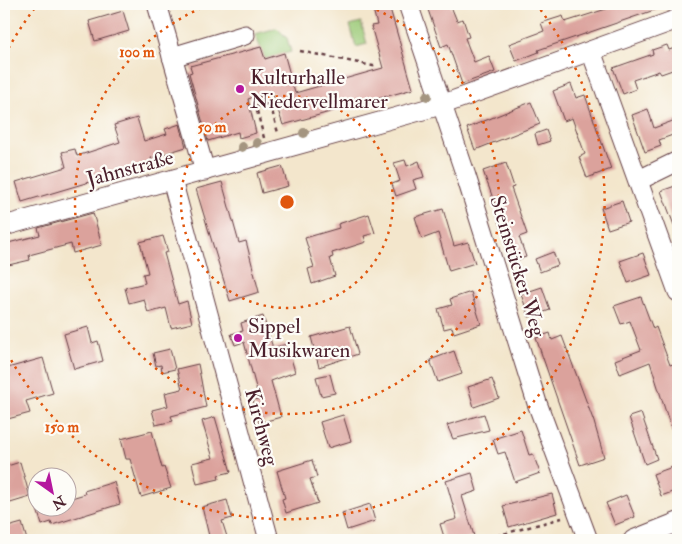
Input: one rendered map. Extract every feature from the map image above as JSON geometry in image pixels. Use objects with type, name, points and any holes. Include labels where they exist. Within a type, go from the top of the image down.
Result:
[{"type":"street","points":[[157,4],[205,170]]},
{"type":"street","name":"Steinstücker Weg","points":[[408,4],[537,403],[588,540]]},
{"type":"street","name":"Jahnstraße","points":[[4,226],[205,170],[282,141],[376,122],[442,105],[678,19]]},
{"type":"street","points":[[172,57],[245,35]]},
{"type":"street","points":[[591,51],[678,292]]},
{"type":"street","points":[[639,180],[678,161]]},
{"type":"street","name":"Kirchweg","points":[[172,180],[269,540]]},
{"type":"street","points":[[633,540],[678,522]]},
{"type":"path","points":[[300,51],[378,67]]},
{"type":"path","points":[[260,95],[263,105]]},
{"type":"path","points":[[267,146],[256,108],[263,105],[270,103],[282,141]]},
{"type":"path","points":[[481,540],[578,513]]},
{"type":"green space","points":[[361,22],[367,44],[356,47],[350,25]]},
{"type":"green space","points":[[277,28],[287,38],[291,52],[265,59],[255,34]]},
{"type":"building","points":[[426,4],[450,4],[457,21],[463,19],[469,37],[465,38],[474,62],[489,56],[495,72],[462,84],[448,44],[441,47]]},
{"type":"building","points":[[622,4],[666,4],[666,6],[538,50],[539,52],[516,61],[509,44],[544,31],[541,23],[563,16],[565,22]]},
{"type":"building","points":[[389,5],[413,89],[283,125],[272,92],[260,95],[248,99],[256,133],[239,138],[238,132],[208,141],[189,73],[192,72],[190,66],[261,47],[265,59],[284,53],[295,93],[383,68],[371,26],[377,25],[373,9]]},
{"type":"building","points":[[123,11],[129,31],[95,41],[89,21]]},
{"type":"building","points":[[667,45],[669,50],[678,47],[678,68],[661,74],[659,71],[633,80],[636,89],[623,94],[613,68],[653,54],[652,50]]},
{"type":"building","points":[[571,84],[576,98],[585,95],[611,169],[587,178],[579,157],[585,154],[572,118],[564,121],[553,91]]},
{"type":"building","points":[[531,102],[540,124],[475,150],[467,128]]},
{"type":"building","points":[[648,109],[654,128],[678,119],[678,133],[659,140],[661,146],[645,152],[632,115]]},
{"type":"building","points":[[137,118],[144,141],[167,134],[165,129],[180,124],[186,147],[151,158],[153,163],[22,202],[16,182],[66,167],[62,152],[75,149],[77,156],[120,142],[114,125]]},
{"type":"building","points":[[546,130],[550,141],[538,145],[535,134]]},
{"type":"building","points":[[405,160],[407,166],[419,161],[424,177],[413,180],[416,189],[396,196],[392,184],[400,181],[394,163]]},
{"type":"building","points":[[506,163],[514,187],[511,188],[527,234],[519,237],[526,257],[510,262],[505,248],[508,247],[496,213],[498,212],[483,171]]},
{"type":"building","points":[[282,166],[288,186],[262,193],[257,173]]},
{"type":"building","points":[[222,182],[239,243],[246,241],[259,292],[230,301],[196,189]]},
{"type":"building","points":[[678,185],[678,233],[677,233],[661,191]]},
{"type":"building","points":[[622,201],[629,222],[608,229],[601,208]]},
{"type":"building","points":[[443,209],[454,246],[468,242],[475,263],[449,271],[438,233],[422,239],[415,217]]},
{"type":"building","points":[[93,213],[102,245],[73,253],[71,244],[29,255],[30,260],[4,266],[4,244],[40,235],[38,228]]},
{"type":"building","points":[[369,214],[375,233],[364,236],[366,242],[332,253],[333,257],[330,258],[335,276],[312,284],[308,269],[314,267],[305,238],[339,228],[338,224]]},
{"type":"building","points":[[163,236],[168,252],[164,253],[178,304],[187,301],[192,323],[171,328],[166,308],[148,313],[144,299],[129,303],[125,288],[145,283],[143,274],[148,273],[140,242]]},
{"type":"building","points":[[553,252],[558,265],[540,272],[535,259]]},
{"type":"building","points":[[643,253],[651,275],[628,283],[620,261]]},
{"type":"building","points":[[542,287],[550,310],[529,317],[521,294]]},
{"type":"building","points":[[471,292],[481,324],[454,333],[452,327],[444,329],[438,309],[452,305],[450,299]]},
{"type":"building","points":[[641,297],[653,329],[656,327],[670,365],[676,363],[678,370],[678,444],[676,444],[650,362],[620,374],[615,360],[641,350],[630,321],[621,324],[614,306]]},
{"type":"building","points":[[263,316],[273,348],[287,344],[295,372],[271,381],[281,417],[259,423],[253,400],[259,399],[244,342],[235,345],[231,334],[243,331],[241,323]]},
{"type":"building","points":[[350,326],[358,354],[319,367],[311,337]]},
{"type":"building","points":[[88,327],[92,343],[98,341],[103,361],[74,369],[64,334]]},
{"type":"building","points":[[550,333],[552,340],[562,336],[594,422],[604,457],[580,465],[536,338]]},
{"type":"building","points":[[170,349],[175,369],[162,372],[161,365],[156,366],[153,353]]},
{"type":"building","points":[[454,351],[462,374],[438,382],[430,360]]},
{"type":"building","points":[[43,358],[53,393],[26,401],[30,413],[4,420],[4,369]]},
{"type":"building","points":[[198,364],[206,407],[171,416],[173,421],[156,425],[152,410],[168,406],[165,393],[182,389],[177,369]]},
{"type":"building","points":[[330,374],[335,393],[321,396],[316,377]]},
{"type":"building","points":[[492,379],[499,398],[474,407],[468,387]]},
{"type":"building","points":[[641,413],[657,459],[645,464],[629,417]]},
{"type":"building","points":[[484,414],[489,430],[453,439],[447,425]]},
{"type":"building","points":[[343,415],[351,441],[328,448],[320,422]]},
{"type":"building","points":[[215,417],[231,472],[218,475],[219,479],[197,484],[192,463],[213,458],[202,421]]},
{"type":"building","points":[[521,430],[529,455],[533,454],[540,473],[515,482],[505,452],[498,454],[493,439]]},
{"type":"building","points":[[152,431],[162,468],[164,467],[171,488],[141,497],[130,459],[126,459],[121,439]]},
{"type":"building","points":[[312,460],[317,477],[310,479],[318,503],[286,513],[282,499],[285,498],[277,471]]},
{"type":"building","points":[[20,462],[28,490],[28,498],[7,504],[4,492],[4,467]]},
{"type":"building","points":[[678,465],[678,490],[661,496],[653,474]]},
{"type":"building","points":[[472,473],[477,491],[462,496],[474,536],[460,540],[445,540],[440,524],[457,519],[446,481]]},
{"type":"building","points":[[114,482],[120,504],[52,525],[51,522],[42,525],[39,516],[78,516],[78,496],[85,494],[84,491]]},
{"type":"building","points":[[552,494],[557,513],[509,527],[503,506]]},
{"type":"building","points":[[626,495],[635,517],[615,525],[606,503]]},
{"type":"building","points":[[227,500],[232,518],[222,521],[228,540],[210,540],[202,507]]},
{"type":"building","points":[[370,504],[375,521],[347,530],[342,513]]},
{"type":"building","points":[[22,523],[27,540],[4,540],[4,528]]},
{"type":"place","name":"Kulturhalle Niedervellmarer","points":[[240,89]]},
{"type":"place","name":"Sippel Musikwaren","points":[[238,338]]}]
